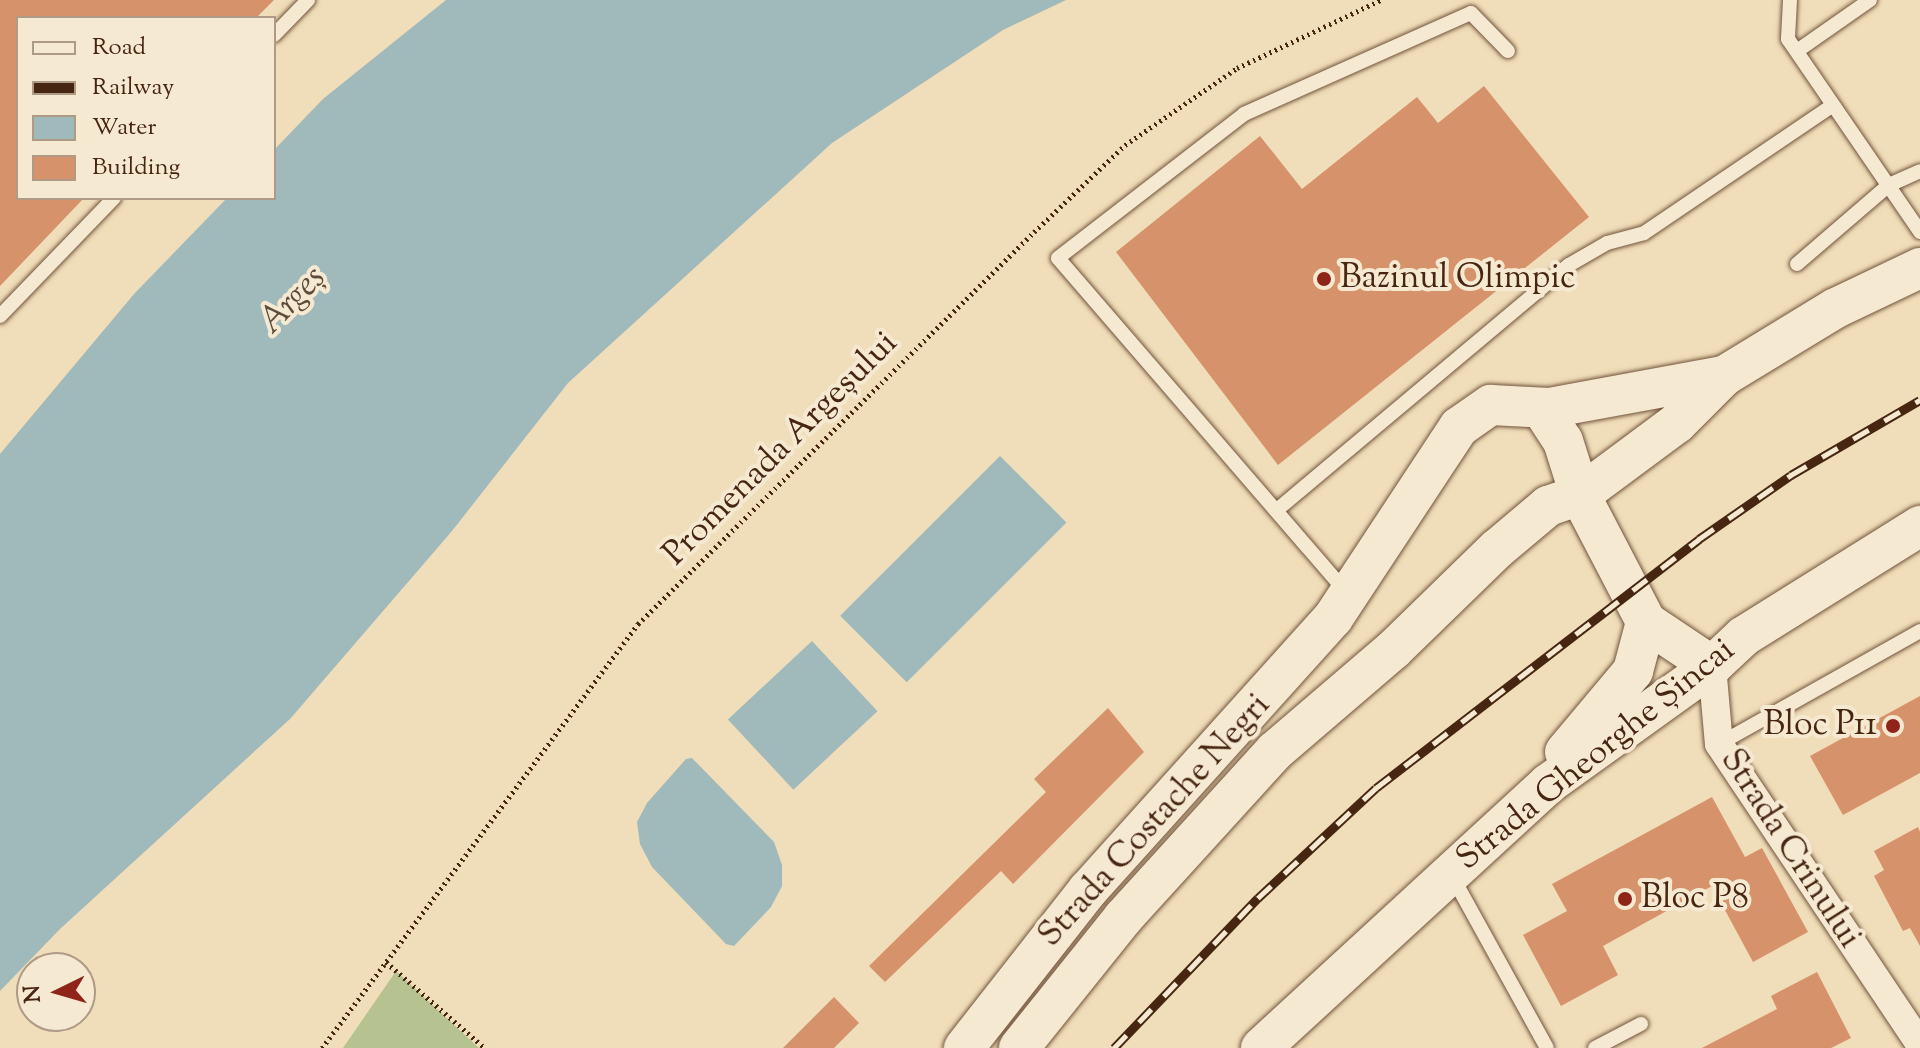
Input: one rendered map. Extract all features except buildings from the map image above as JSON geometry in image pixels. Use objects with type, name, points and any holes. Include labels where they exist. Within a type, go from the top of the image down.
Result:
[{"type":"main road","name":"Strada Costache Negri","points":[[1019,1048],[1123,918],[1275,751],[1548,506],[1580,495],[1677,423],[1724,376],[1836,308],[1920,268]]},
{"type":"main road","name":"Strada Costache Negri","points":[[964,1048],[1088,890],[1350,596],[1459,427],[1491,405],[1531,404],[1542,409],[1724,376]]},
{"type":"main road","points":[[1542,409],[1563,441],[1580,495],[1646,622],[1712,666]]},
{"type":"main road","name":"Strada Gheorghe Șincai","points":[[1261,1048],[1548,784],[1712,666],[1744,636],[1920,526]]},
{"type":"main road","name":"Strada Costache Negri","points":[[1275,751],[1317,680],[1350,596]]},
{"type":"main road","points":[[1548,784],[1568,745],[1633,671],[1646,622]]},
{"type":"street","name":"Strada Crinului","points":[[1712,666],[1719,744],[1920,1044]]},
{"type":"lane","points":[[276,33],[308,0]]},
{"type":"lane","points":[[1790,0],[1786,34],[1830,107],[1920,232]]},
{"type":"lane","points":[[1797,51],[1870,0]]},
{"type":"lane","points":[[1350,596],[1058,258],[1244,114],[1471,13],[1508,51]]},
{"type":"lane","points":[[1278,509],[1569,265],[1607,243],[1644,233],[1830,107]]},
{"type":"lane","points":[[1797,264],[1889,185],[1920,171]]},
{"type":"lane","points":[[0,316],[112,200]]},
{"type":"lane","points":[[1719,744],[1920,631]]},
{"type":"lane","points":[[1450,872],[1547,1048]]},
{"type":"lane","points":[[1595,1048],[1641,1024]]},
{"type":"path","name":"Promenada Argeșului","points":[[322,1048],[638,624],[1034,232],[1125,145],[1237,68],[1381,0]]},
{"type":"path","points":[[386,962],[485,1048]]},
{"type":"green space","points":[[396,971],[479,1048],[343,1048]]},
{"type":"water","name":"Argeș","points":[[446,0],[1066,0],[1003,30],[832,143],[568,383],[452,531],[290,719],[38,952],[16,952],[16,974],[0,991],[0,454],[134,294],[225,200],[276,200],[276,148],[323,99]]},
{"type":"water","points":[[1000,456],[1066,522],[907,682],[840,616]]},
{"type":"water","points":[[812,641],[877,711],[793,790],[728,719]]},
{"type":"water","points":[[692,758],[774,842],[782,865],[782,886],[771,907],[734,946],[726,944],[652,867],[640,844],[637,822],[647,803],[686,759]]},
{"type":"railway","points":[[1114,1048],[1258,898],[1376,788],[1699,539],[1791,475],[1920,400]]},
{"type":"place","name":"Bazinul Olimpic","points":[[1324,279]]},
{"type":"place","name":"Bloc P11","points":[[1893,726]]},
{"type":"place","name":"Bloc P8","points":[[1625,899]]}]
